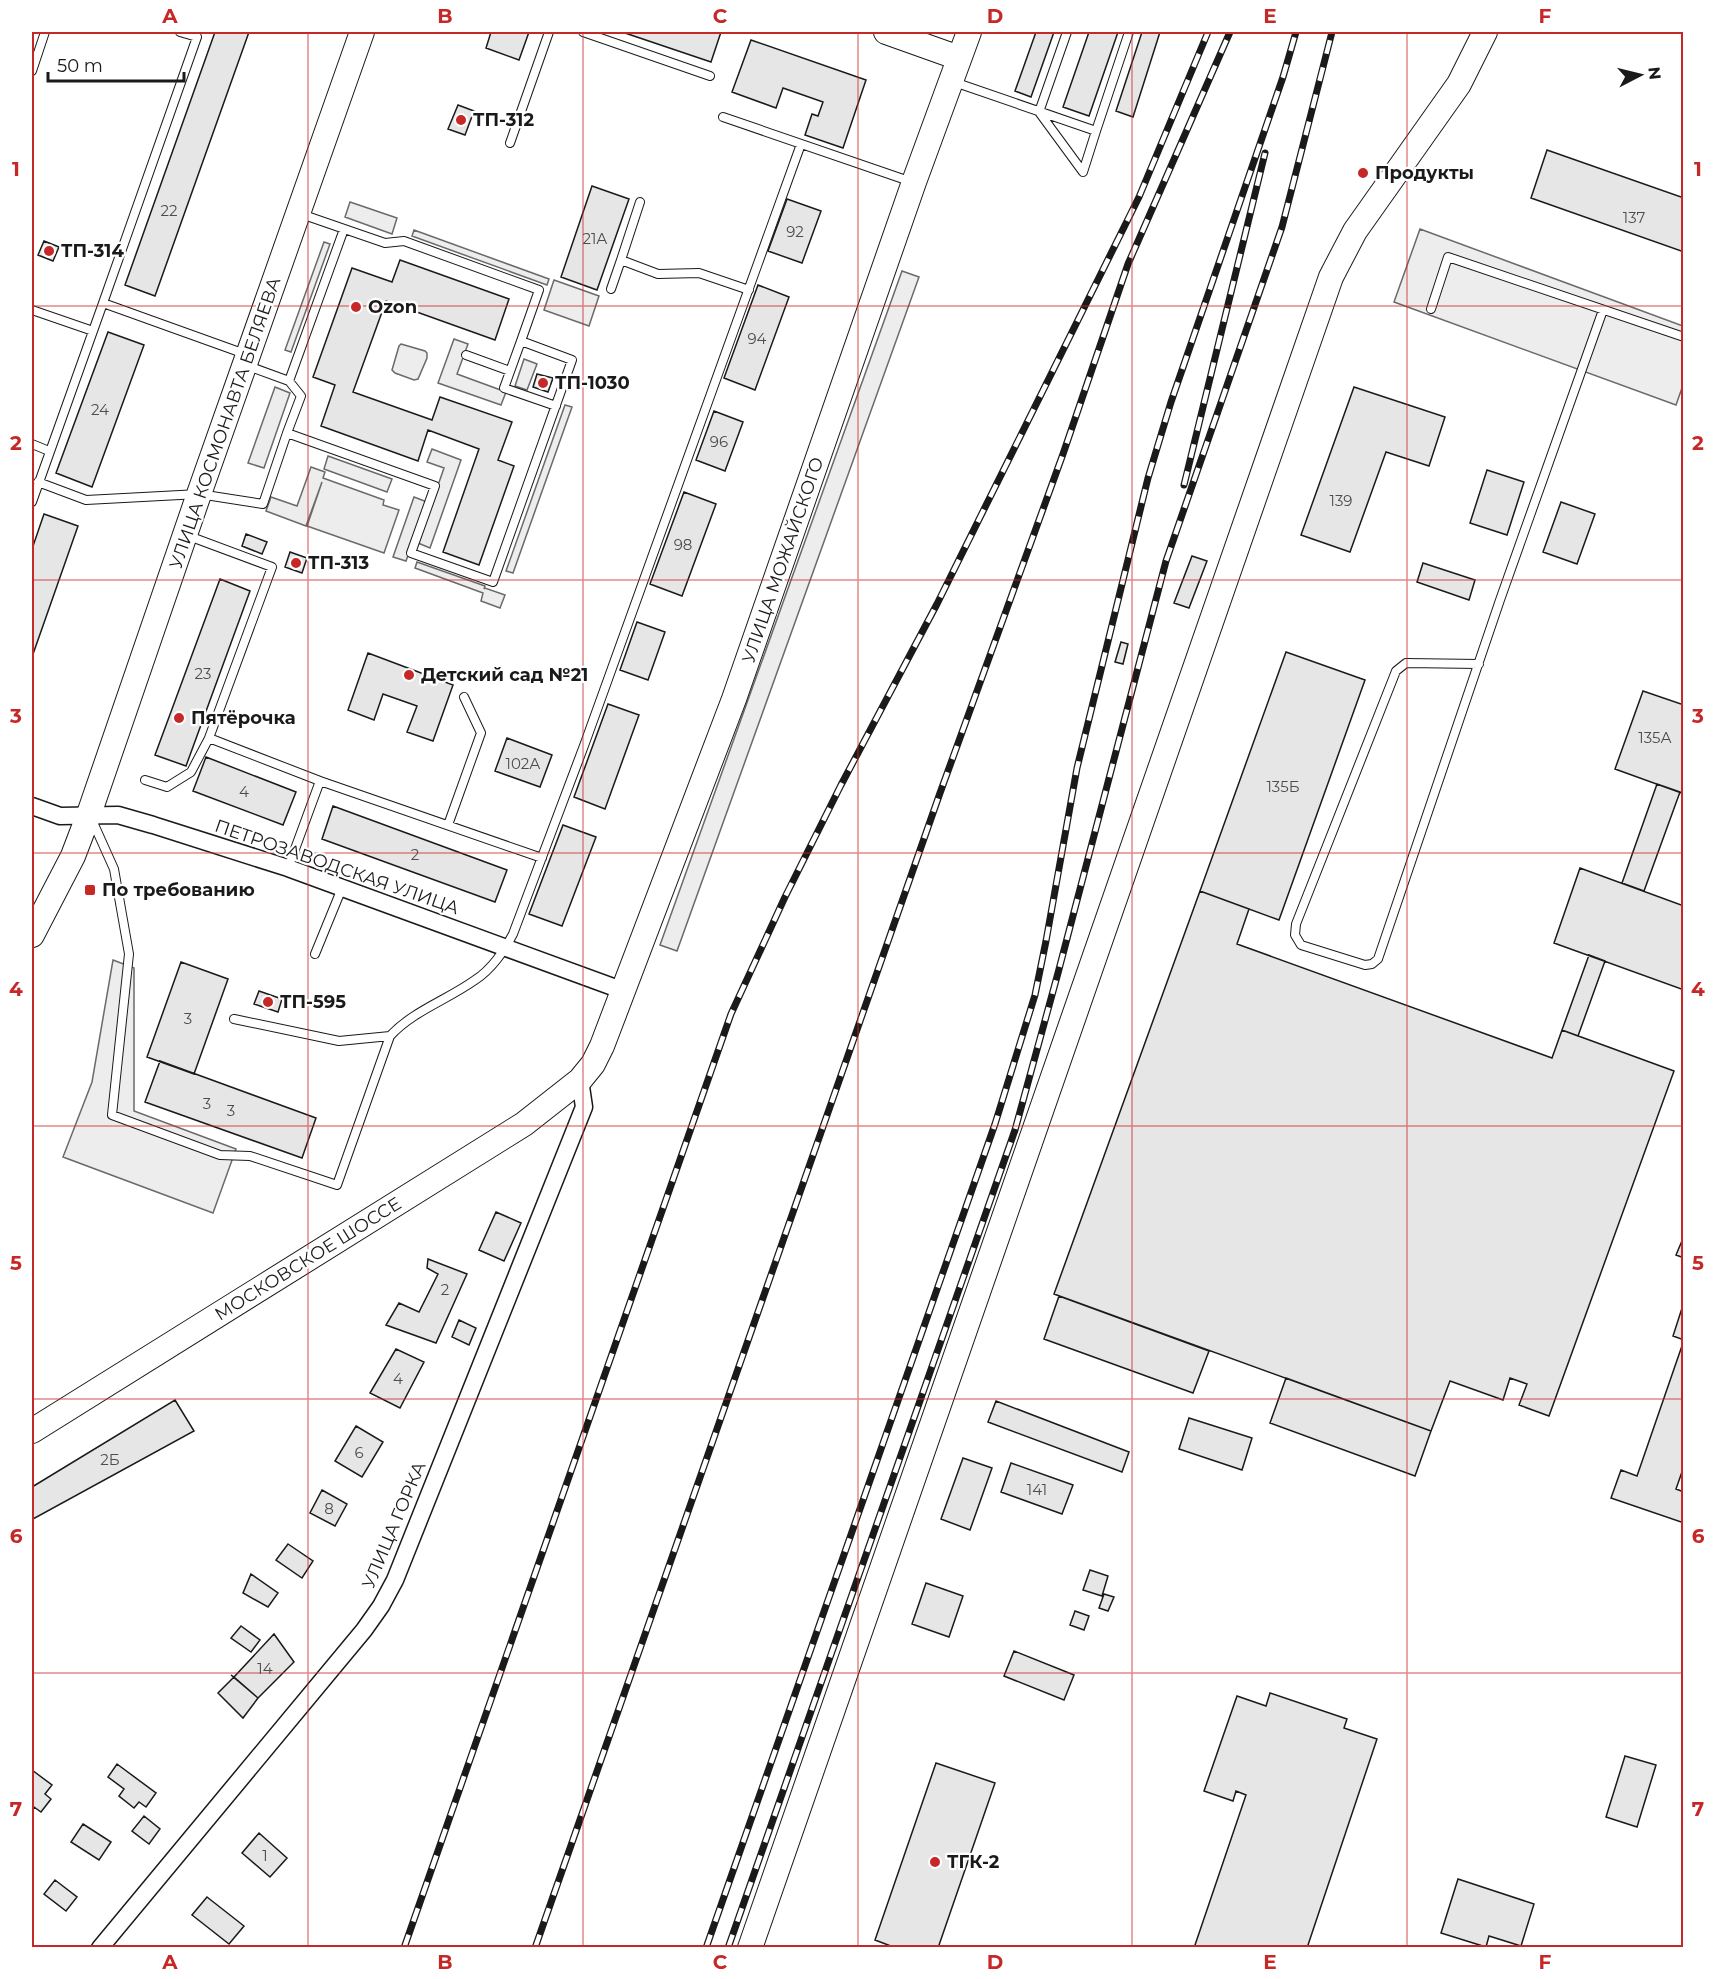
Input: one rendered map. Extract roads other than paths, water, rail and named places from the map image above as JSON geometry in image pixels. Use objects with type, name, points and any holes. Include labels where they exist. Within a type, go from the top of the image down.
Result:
[{"type":"street","name":"УЛИЦА КОСМОНАВТА БЕЛЯЕВА","points":[[89,814],[362,32]]},
{"type":"street","points":[[886,32],[959,58]]},
{"type":"street","name":"УЛИЦА МОЖАЙСКОГО","points":[[580,1080],[597,1055],[624,991],[734,699],[914,182],[969,32]]},
{"type":"street","points":[[750,1947],[1331,277],[1355,231],[1459,84],[1485,32]]},
{"type":"street","name":"ПЕТРОЗАВОДСКАЯ УЛИЦА","points":[[32,806],[60,816],[118,815],[288,868],[624,991]]},
{"type":"street","points":[[32,934],[73,856],[89,814]]},
{"type":"street","name":"МОСКОВСКОЕ ШОССЕ","points":[[32,1431],[524,1125],[580,1080]]},
{"type":"street","name":"УЛИЦА ГОРКА","points":[[100,1947],[364,1630],[381,1606],[395,1580],[584,1107],[580,1080]]},
{"type":"lane","points":[[32,71],[45,32]]},
{"type":"lane","points":[[32,502],[197,38],[180,32]]},
{"type":"lane","points":[[510,143],[549,32]]},
{"type":"lane","points":[[583,32],[710,76]]},
{"type":"lane","points":[[1039,112],[1067,32]]},
{"type":"lane","points":[[1039,112],[1083,172],[1129,32]]},
{"type":"lane","points":[[951,81],[1096,131]]},
{"type":"lane","points":[[723,117],[914,182]]},
{"type":"lane","points":[[89,814],[114,869],[129,954],[112,1115],[220,1155],[250,1156],[337,1185],[390,1036],[409,1019],[477,979],[506,948],[585,743],[801,144]]},
{"type":"lane","points":[[611,289],[640,202]]},
{"type":"lane","points":[[298,213],[385,243],[404,242],[539,290],[504,388],[556,406]]},
{"type":"lane","points":[[289,381],[344,229]]},
{"type":"lane","points":[[1431,309],[1448,258],[1683,337]]},
{"type":"lane","points":[[621,260],[658,274],[699,273],[749,290]]},
{"type":"lane","points":[[38,482],[86,500],[199,494],[262,504],[301,396],[289,381],[246,360],[103,303]]},
{"type":"lane","points":[[32,310],[93,331]]},
{"type":"lane","points":[[1479,664],[1406,663],[1396,670],[1296,924],[1295,935],[1301,945],[1365,964],[1372,964],[1378,959],[1604,310]]},
{"type":"lane","points":[[287,433],[435,486],[411,553],[493,582],[572,360],[521,341]]},
{"type":"lane","points":[[466,355],[510,371]]},
{"type":"lane","points":[[32,444],[49,451]]},
{"type":"lane","points":[[145,780],[167,787],[190,772],[209,738],[272,567],[185,535]]},
{"type":"lane","points":[[448,825],[481,733],[464,697]]},
{"type":"lane","points":[[209,738],[320,781],[542,858]]},
{"type":"lane","points":[[288,868],[320,781]]},
{"type":"lane","points":[[315,954],[342,888]]},
{"type":"lane","points":[[234,1019],[339,1041],[390,1036]]},
{"type":"railway","points":[[404,1948],[731,1014],[785,897],[841,785],[937,604],[1139,197],[1208,32]]},
{"type":"railway","points":[[535,1948],[1128,264],[1230,32]]},
{"type":"railway","points":[[706,1948],[995,1124],[1035,995],[1077,768],[1148,478],[1171,402],[1283,77],[1296,32]]},
{"type":"railway","points":[[728,1948],[1015,1130],[1166,561],[1282,227],[1332,32]]},
{"type":"railway","points":[[1184,485],[1265,153]]},
{"type":"place","name":"ТП-312","points":[[461,120]]},
{"type":"place","name":"Продукты","points":[[1363,173]]},
{"type":"place","name":"ТП-314","points":[[49,251]]},
{"type":"place","name":"Ozon","points":[[356,307]]},
{"type":"place","name":"ТП-1030","points":[[543,383]]},
{"type":"place","name":"ТП-313","points":[[296,563]]},
{"type":"place","name":"Детский сад №21","points":[[409,675]]},
{"type":"place","name":"Пятёрочка","points":[[179,718]]},
{"type":"place","name":"По требованию","points":[[90,890]]},
{"type":"place","name":"ТП-595","points":[[268,1002]]},
{"type":"place","name":"ТГК-2","points":[[935,1862]]}]
